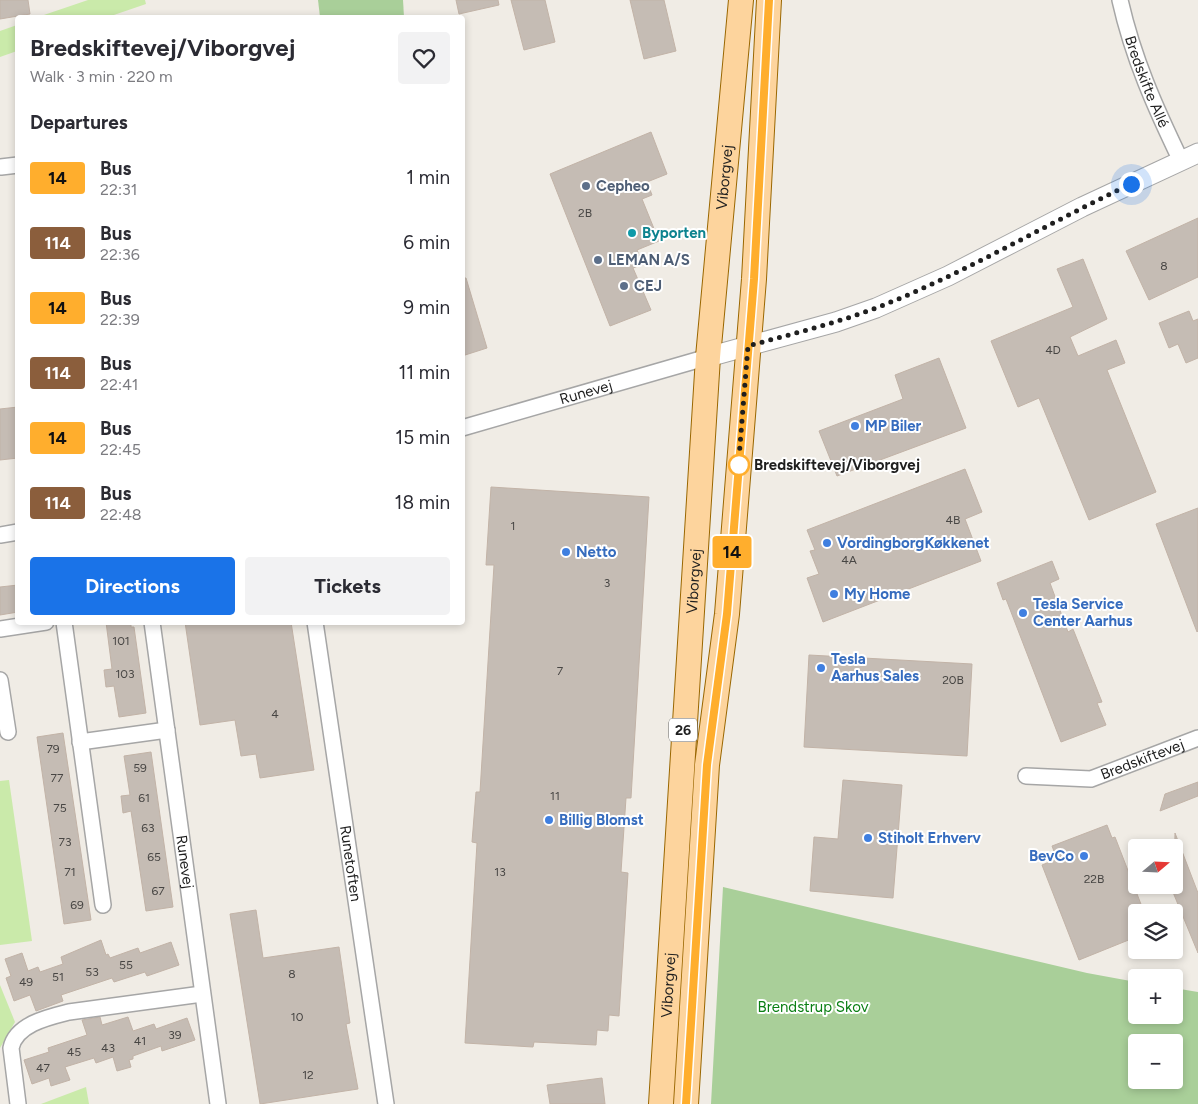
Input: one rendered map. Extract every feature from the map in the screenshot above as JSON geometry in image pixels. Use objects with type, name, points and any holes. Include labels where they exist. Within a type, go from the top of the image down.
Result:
[{"type":"main road","name":"Viborgvej","points":[[661,1104],[708,357],[741,0]]},
{"type":"main road","name":"Viborgvej","points":[[686,1104],[707,765],[727,614],[748,346],[759,193],[769,0]]},
{"type":"street","name":"Bredskifte Allé","points":[[1120,0],[1130,43],[1146,87],[1180,162]]},
{"type":"street","points":[[708,357],[836,322],[876,308],[948,276],[1082,207],[1198,153]]},
{"type":"street","points":[[2,167],[15,165]]},
{"type":"street","name":"Runevej","points":[[465,427],[708,357]]},
{"type":"street","points":[[0,535],[15,532]]},
{"type":"street","points":[[0,629],[26,625]]},
{"type":"street","points":[[64,625],[102,905]]},
{"type":"street","name":"Runevej","points":[[152,625],[218,1104]]},
{"type":"street","name":"Runetoften","points":[[315,625],[386,1104]]},
{"type":"street","points":[[0,680],[8,732]]},
{"type":"street","points":[[80,742],[167,730]]},
{"type":"street","name":"Bredskiftevej","points":[[1026,776],[1090,779],[1198,738]]},
{"type":"street","points":[[18,1104],[11,1048],[13,1040],[28,1027],[46,1018],[69,1012],[202,994]]},
{"type":"green space","points":[[88,0],[145,0],[146,4],[114,15],[44,15]]},
{"type":"green space","points":[[318,0],[403,0],[404,15],[320,15]]},
{"type":"green space","points":[[15,26],[15,52],[0,57],[0,31]]},
{"type":"green space","points":[[9,780],[32,941],[0,945],[0,781]]},
{"type":"green space","name":"Brendstrup Skov","points":[[723,887],[1087,973],[1128,981],[1128,1024],[1183,1024],[1183,990],[1198,992],[1198,1104],[711,1104]]},
{"type":"green space","points":[[0,985],[15,1022],[0,1048]]},
{"type":"green space","points":[[86,1087],[89,1104],[41,1104]]},
{"type":"building","points":[[0,0],[28,0],[30,14],[0,19]]},
{"type":"building","points":[[456,0],[498,0],[499,5],[459,14]]},
{"type":"building","points":[[511,0],[545,0],[555,42],[524,50]]},
{"type":"building","points":[[630,0],[664,0],[676,51],[644,59]]},
{"type":"building","name":"Byporten","points":[[651,132],[667,174],[647,182],[652,195],[642,199],[659,241],[637,250],[643,264],[633,268],[651,310],[610,326],[550,174]]},
{"type":"building","points":[[1198,218],[1198,277],[1149,300],[1126,251]]},
{"type":"building","points":[[1083,259],[1107,319],[1070,337],[1078,356],[1116,340],[1125,363],[1107,370],[1156,492],[1089,520],[1039,398],[1018,407],[991,341],[1073,307],[1057,269]]},
{"type":"building","points":[[465,278],[466,278],[487,348],[465,355]]},
{"type":"building","points":[[1189,311],[1193,321],[1198,319],[1198,358],[1186,363],[1178,344],[1169,348],[1159,323]]},
{"type":"building","points":[[939,358],[966,428],[837,476],[819,431],[903,399],[895,375]]},
{"type":"building","points":[[15,407],[15,458],[0,460],[0,409]]},
{"type":"building","points":[[965,469],[982,512],[965,519],[981,561],[823,622],[807,578],[819,574],[810,551],[815,550],[807,530]]},
{"type":"building","name":"Billig Blomst","points":[[491,487],[649,497],[631,798],[626,798],[621,872],[628,873],[619,1016],[609,1015],[608,1031],[597,1030],[596,1045],[534,1042],[533,1047],[465,1043],[477,843],[472,842],[476,792],[480,792],[494,565],[486,565]]},
{"type":"building","points":[[1198,508],[1198,631],[1197,632],[1156,524]]},
{"type":"building","points":[[1052,561],[1059,579],[1050,583],[1068,632],[1073,629],[1102,702],[1097,703],[1106,725],[1061,742],[1006,599],[1003,600],[997,583]]},
{"type":"building","points":[[15,585],[15,612],[0,615],[0,587]]},
{"type":"building","points":[[106,625],[131,625],[131,627],[134,627],[146,713],[119,717],[114,686],[106,687],[104,670],[112,669]]},
{"type":"building","points":[[185,625],[291,625],[314,770],[260,778],[256,754],[241,756],[235,720],[200,725]]},
{"type":"building","points":[[809,655],[972,664],[967,756],[804,747]]},
{"type":"building","points":[[63,733],[91,920],[64,924],[37,737]]},
{"type":"building","points":[[151,752],[173,907],[146,911],[131,811],[123,813],[121,796],[130,795],[124,756]]},
{"type":"building","name":"Stiholt Erhverv","points":[[843,780],[902,785],[893,898],[810,891],[814,837],[838,839]]},
{"type":"building","points":[[1198,782],[1198,796],[1160,811],[1165,794]]},
{"type":"building","points":[[1107,825],[1112,838],[1115,837],[1128,871],[1128,894],[1137,894],[1141,904],[1128,904],[1128,940],[1079,960],[1042,865],[1057,859],[1052,846]]},
{"type":"building","points":[[1183,854],[1198,893],[1198,953],[1183,917],[1183,904],[1178,904],[1174,894],[1183,894]]},
{"type":"building","points":[[256,910],[263,958],[339,947],[350,1023],[346,1024],[358,1089],[260,1104],[230,914]]},
{"type":"building","points":[[101,940],[106,955],[108,954],[110,958],[138,948],[140,953],[171,942],[179,965],[147,976],[145,972],[114,982],[112,978],[61,995],[63,1001],[36,1011],[30,995],[14,1001],[6,978],[11,976],[5,959],[22,953],[28,971],[38,967],[40,972],[63,964],[61,957]]},
{"type":"building","points":[[100,1017],[102,1025],[128,1017],[133,1031],[154,1024],[156,1029],[187,1018],[195,1040],[162,1051],[161,1046],[133,1056],[133,1059],[129,1060],[131,1067],[117,1071],[113,1057],[96,1063],[94,1058],[65,1067],[70,1080],[51,1086],[49,1078],[32,1084],[24,1060],[49,1052],[48,1048],[87,1035],[82,1020]]},
{"type":"building","points":[[602,1078],[605,1104],[550,1104],[547,1085]]},
{"type":"bus line","name":"14","points":[[686,1104],[707,765],[727,614],[754,279],[769,0]]},
{"type":"place","name":"Cepheo","points":[[586,186]]},
{"type":"place","name":"Byporten","points":[[632,233]]},
{"type":"place","name":"LEMAN A/S","points":[[598,260]]},
{"type":"place","name":"CEJ","points":[[624,286]]},
{"type":"place","name":"MP Biler","points":[[855,426]]},
{"type":"place","name":"Bredskiftevej/Viborgvej","points":[[739,465]]},
{"type":"place","name":"VordingborgKøkkenet","points":[[827,543]]},
{"type":"place","name":"Netto","points":[[566,552]]},
{"type":"place","name":"My Home","points":[[834,594]]},
{"type":"place","name":"Tesla Service Center Aarhus","points":[[1023,613]]},
{"type":"place","name":"Tesla Aarhus Sales","points":[[821,668]]},
{"type":"place","name":"Billig Blomst","points":[[549,820]]},
{"type":"place","name":"Stiholt Erhverv","points":[[868,838]]},
{"type":"place","name":"BevCo","points":[[1084,856]]},
{"type":"route","points":[[739,465],[738,470],[748,346],[836,322],[910,294],[1131,184]]}]
